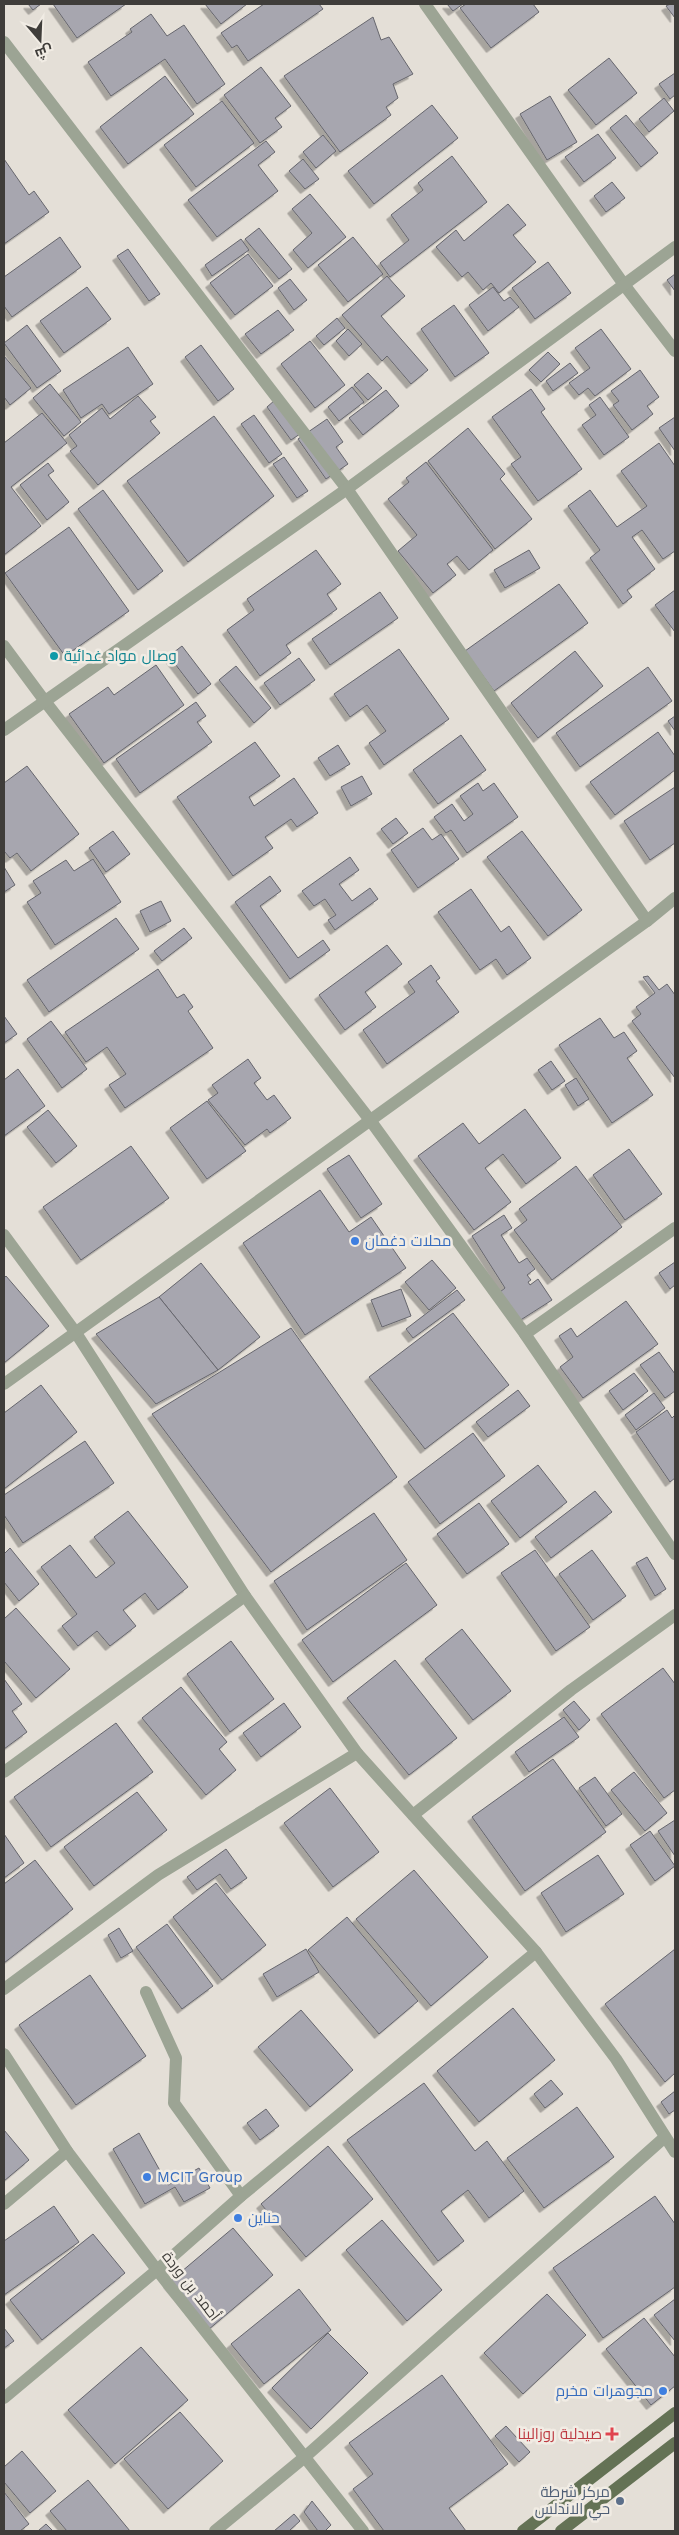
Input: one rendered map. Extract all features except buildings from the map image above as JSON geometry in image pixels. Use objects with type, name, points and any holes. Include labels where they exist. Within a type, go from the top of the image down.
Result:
[{"type":"main road","points":[[524,2531],[675,2413]]},
{"type":"main road","points":[[561,2531],[675,2443]]},
{"type":"street","points":[[424,4],[625,286],[675,352]]},
{"type":"street","points":[[4,42],[347,489],[647,921]]},
{"type":"street","points":[[4,730],[44,700],[347,489],[625,286],[675,247]]},
{"type":"street","points":[[4,646],[370,1120],[525,1334],[675,1554]]},
{"type":"street","points":[[4,1384],[647,921],[675,898]]},
{"type":"street","points":[[525,1334],[675,1228]]},
{"type":"street","points":[[4,1235],[76,1333],[245,1596],[357,1753],[536,1952],[616,2059],[675,2152]]},
{"type":"street","points":[[4,1772],[245,1596]]},
{"type":"street","points":[[413,1816],[571,1690],[675,1615]]},
{"type":"street","points":[[4,1989],[158,1875],[357,1753]]},
{"type":"street","points":[[4,2398],[242,2196],[536,1952]]},
{"type":"street","points":[[146,1992],[176,2058],[174,2103],[242,2196]]},
{"type":"street","name":"أحمد بن وردة","points":[[4,2054],[67,2151],[157,2270],[306,2456],[363,2531]]},
{"type":"street","points":[[215,2531],[306,2456],[666,2137]]},
{"type":"street","points":[[4,2204],[67,2151]]},
{"type":"place","name":"وصال مواد غدائية","points":[[54,656]]},
{"type":"place","name":"محلات دغمان","points":[[355,1241]]},
{"type":"place","name":"MCIT Group","points":[[147,2177]]},
{"type":"place","name":"حناين","points":[[238,2218]]},
{"type":"place","name":"مجوهرات مخرم","points":[[663,2391]]},
{"type":"place","name":"صيدلية روزالينا","points":[[612,2434]]},
{"type":"place","name":"مركز شرطة حي الاندلس","points":[[620,2501]]}]
